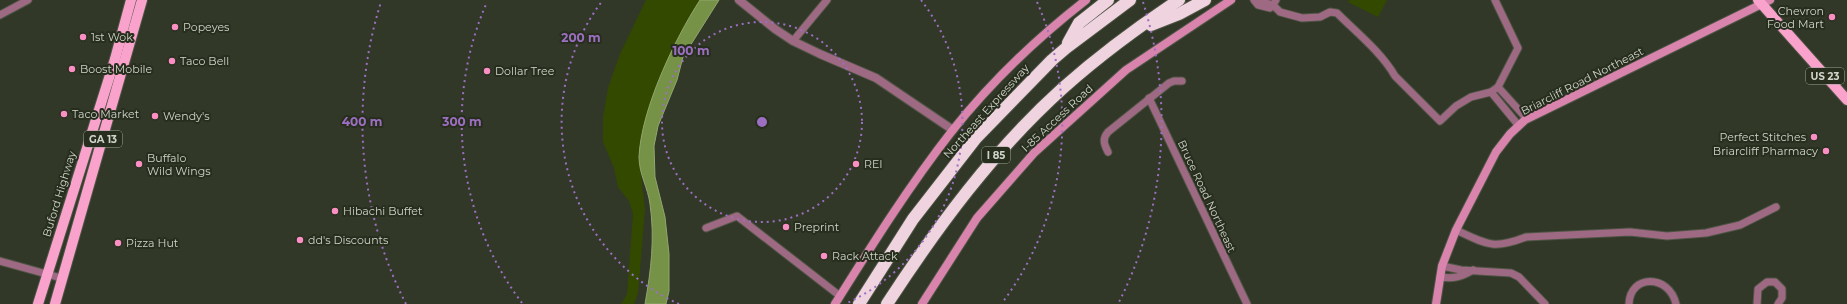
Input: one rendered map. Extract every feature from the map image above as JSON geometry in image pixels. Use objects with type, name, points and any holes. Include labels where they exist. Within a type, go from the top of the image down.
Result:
[{"type":"highway","points":[[1066,48],[1079,23],[1108,0]]},
{"type":"highway","name":"Northeast Expressway","points":[[860,304],[913,219],[946,175],[993,120],[1066,48],[1130,0]]},
{"type":"highway","name":"I 85","points":[[887,304],[958,201],[1000,152],[1062,89],[1133,31],[1179,0]]},
{"type":"highway","points":[[1133,31],[1179,14],[1205,0]]},
{"type":"main road","name":"Buford Highway","points":[[38,304],[115,59],[131,0]]},
{"type":"main road","name":"GA 13","points":[[55,304],[61,278],[88,192],[142,0]]},
{"type":"main road","points":[[835,304],[868,250],[920,174],[953,130],[1005,72],[1041,38],[1086,0]]},
{"type":"main road","name":"I-85 Access Road","points":[[922,304],[977,218],[1034,153],[1126,70],[1231,0]]},
{"type":"main road","name":"US 23","points":[[1763,1],[1847,100]]},
{"type":"main road","name":"Briarcliff Road Northeast","points":[[1436,304],[1442,266],[1456,230],[1496,152],[1519,126],[1527,119],[1763,1]]},
{"type":"street","points":[[0,15],[28,0]]},
{"type":"street","points":[[739,0],[775,29],[793,41],[876,78],[953,130]]},
{"type":"street","points":[[793,41],[826,0]]},
{"type":"street","points":[[1255,0],[1258,5],[1270,8],[1275,2]]},
{"type":"street","points":[[1260,0],[1262,2],[1275,2]]},
{"type":"street","points":[[1275,2],[1280,12],[1302,18],[1320,17],[1330,12],[1337,13],[1375,50],[1395,76],[1440,121],[1456,106],[1471,97],[1491,92],[1498,87],[1518,48],[1495,0]]},
{"type":"street","points":[[1108,152],[1104,142],[1104,136],[1108,132],[1168,83],[1174,80],[1182,81]]},
{"type":"street","points":[[1498,87],[1527,119]]},
{"type":"street","points":[[1491,92],[1519,126]]},
{"type":"street","name":"Bruce Road Northeast","points":[[1149,98],[1247,304]]},
{"type":"street","points":[[1501,104],[1508,98]]},
{"type":"street","points":[[1456,230],[1485,244],[1496,245],[1512,242],[1526,237],[1630,232],[1667,236],[1706,234],[1740,225],[1776,207]]},
{"type":"street","points":[[706,228],[737,216],[840,296]]},
{"type":"street","points":[[0,261],[61,278]]},
{"type":"street","points":[[1442,266],[1511,273],[1519,277],[1545,304]]},
{"type":"street","points":[[1440,277],[1452,279],[1459,278],[1473,270]]},
{"type":"street","points":[[1629,304],[1629,297],[1637,285],[1655,282],[1664,284],[1671,290],[1676,304]]},
{"type":"street","points":[[1757,304],[1758,289],[1767,282],[1775,282],[1782,289],[1782,298],[1778,304]]},
{"type":"shaded area","points":[[646,0],[700,0],[690,16],[645,122],[639,156],[645,209],[638,293],[634,304],[621,304],[627,294],[633,214],[629,201],[618,187],[614,168],[603,142],[603,117],[608,88],[620,54]]},
{"type":"shaded area","points":[[700,0],[719,0],[683,57],[677,80],[658,126],[654,146],[655,177],[665,217],[669,254],[669,291],[666,304],[645,304],[651,267],[652,230],[649,198],[639,163],[641,138],[652,97],[660,76],[690,16]]},
{"type":"shaded area","points":[[1350,0],[1387,0],[1378,17],[1348,2]]},
{"type":"place","name":"Chevron Food Mart","points":[[1832,17]]},
{"type":"place","name":"Popeyes","points":[[175,27]]},
{"type":"place","name":"1st Wok","points":[[83,37]]},
{"type":"place","name":"Taco Bell","points":[[172,61]]},
{"type":"place","name":"Boost Mobile","points":[[72,69]]},
{"type":"place","name":"Dollar Tree","points":[[487,71]]},
{"type":"place","name":"Taco Market","points":[[64,114]]},
{"type":"place","name":"Wendy's","points":[[155,116]]},
{"type":"place","name":"Perfect Stitches","points":[[1814,137]]},
{"type":"place","name":"Briarcliff Pharmacy","points":[[1826,151]]},
{"type":"place","name":"Buffalo Wild Wings","points":[[139,164]]},
{"type":"place","name":"REI","points":[[856,164]]},
{"type":"place","name":"Hibachi Buffet","points":[[335,211]]},
{"type":"place","name":"Preprint","points":[[786,227]]},
{"type":"place","name":"dd's Discounts","points":[[300,240]]},
{"type":"place","name":"Pizza Hut","points":[[118,243]]},
{"type":"place","name":"Rack Attack","points":[[824,256]]}]
